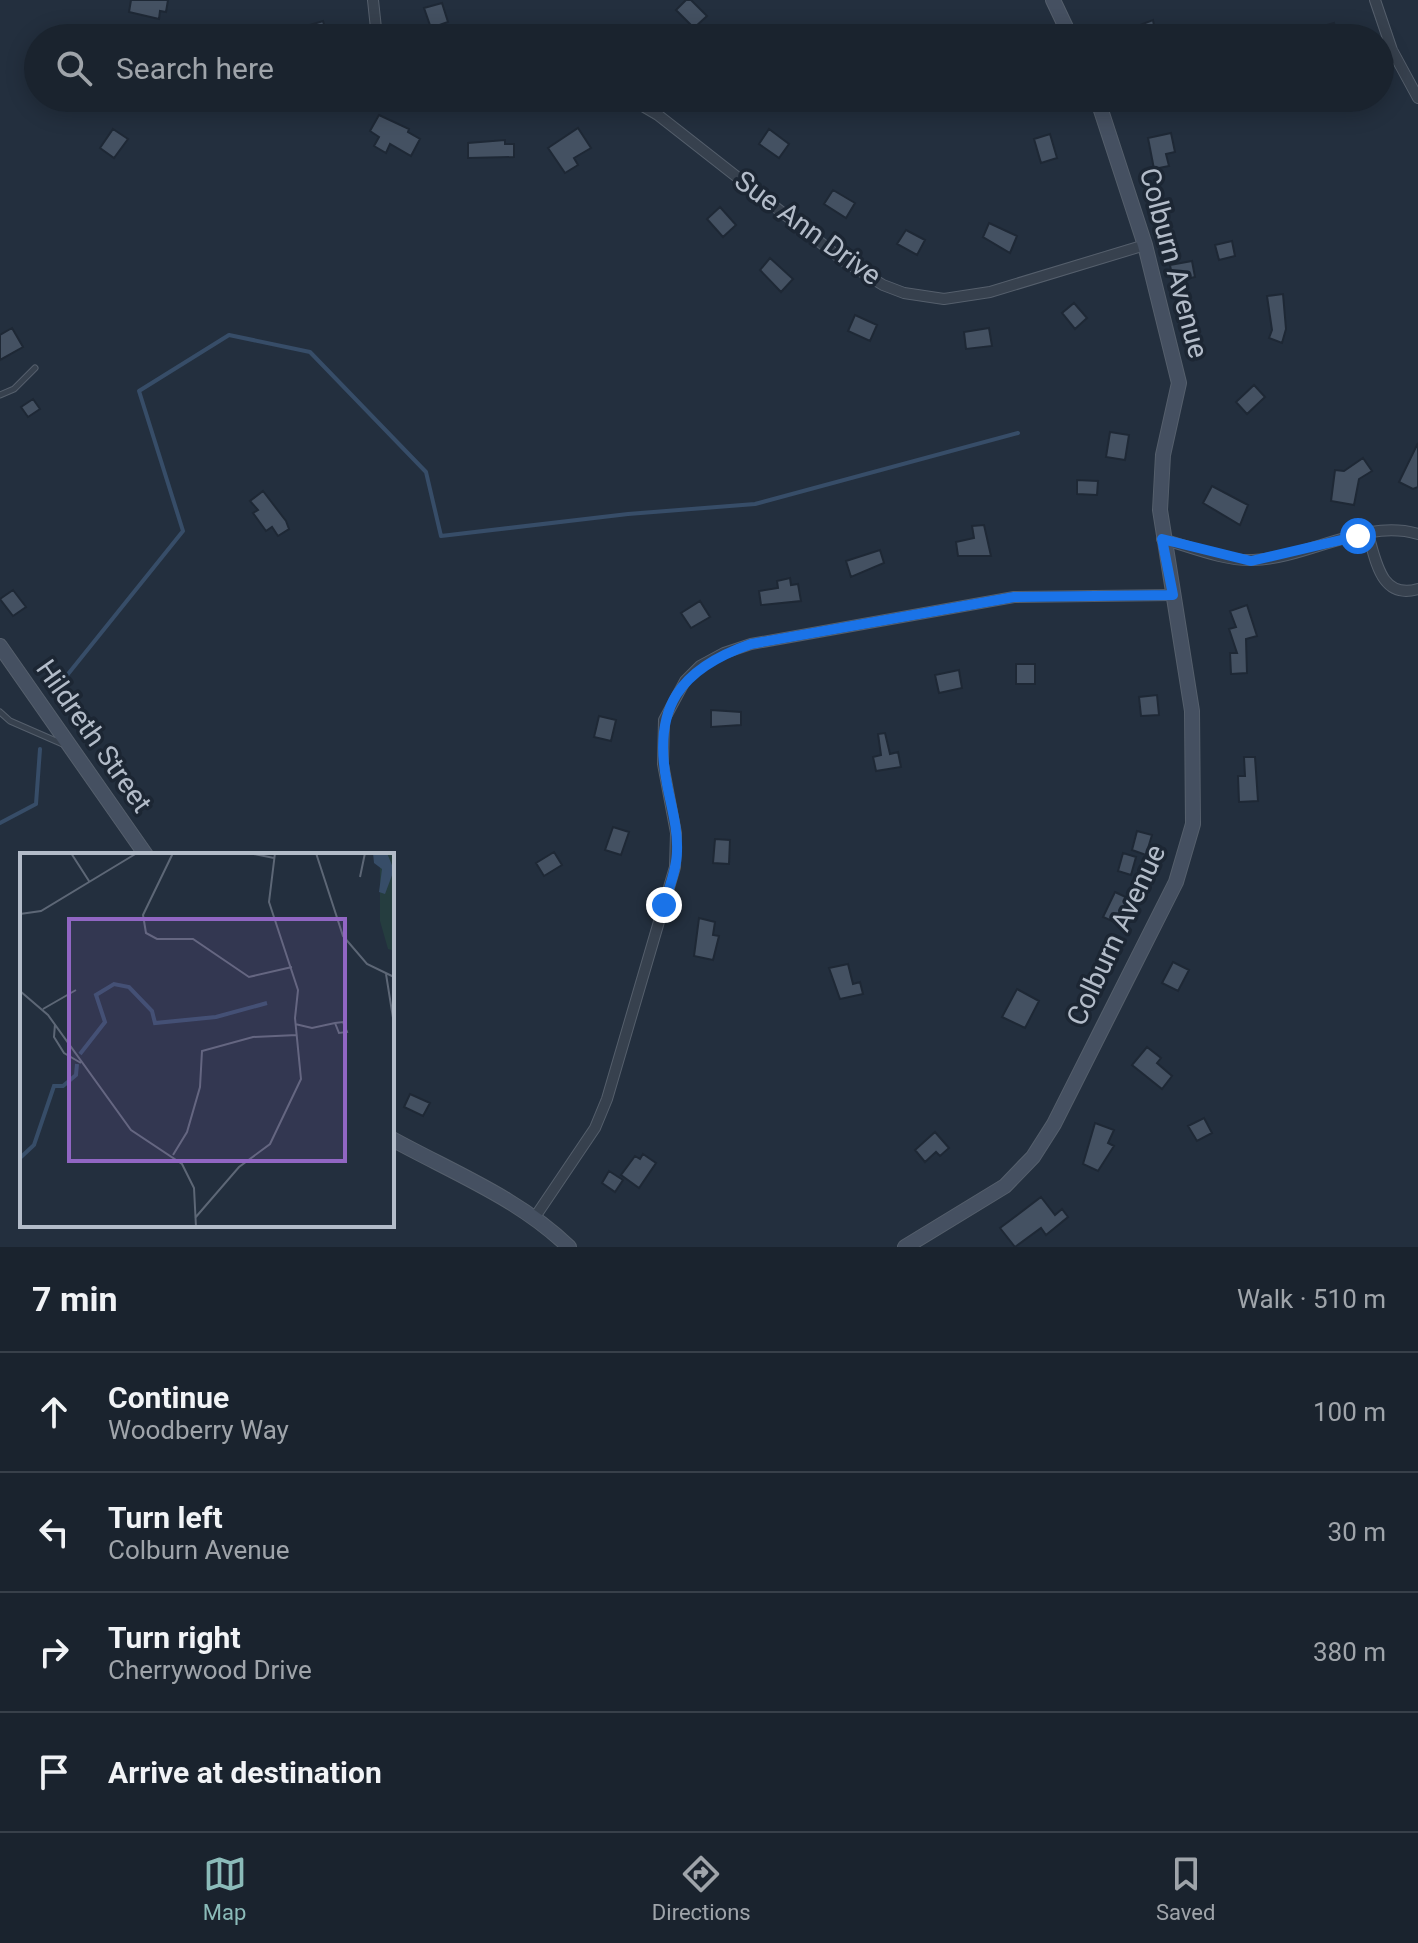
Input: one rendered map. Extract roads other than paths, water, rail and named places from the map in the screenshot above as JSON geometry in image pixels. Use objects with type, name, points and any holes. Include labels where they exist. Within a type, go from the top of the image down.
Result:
[{"type":"street","points":[[373,0],[376,24]]},
{"type":"street","points":[[1053,0],[1064,24]]},
{"type":"street","points":[[1375,0],[1383,24]]},
{"type":"street","points":[[1394,54],[1418,98]]},
{"type":"street","name":"Sue Ann Drive","points":[[653,112],[844,261],[883,285],[904,293],[944,299],[979,295],[1145,245]]},
{"type":"street","name":"Colburn Avenue","points":[[905,1247],[1005,1186],[1033,1157],[1054,1124],[1176,882],[1193,824],[1192,711],[1162,539],[1163,455],[1179,383],[1145,245],[1102,112]]},
{"type":"street","points":[[1162,539],[1251,561],[1368,534],[1393,531],[1418,534]]},
{"type":"street","points":[[1368,534],[1384,581],[1397,590],[1418,589]]},
{"type":"street","points":[[535,1217],[595,1128],[607,1099],[675,867],[676,833],[662,742],[664,720],[685,681],[700,666],[751,644],[947,608],[1049,595],[1173,595]]},
{"type":"street","name":"Hildreth Street","points":[[0,646],[145,853]]},
{"type":"street","points":[[394,1140],[503,1196],[535,1217],[569,1247]]},
{"type":"lane","points":[[0,395],[14,389],[35,368]]},
{"type":"lane","points":[[0,712],[10,721],[69,747]]},
{"type":"waterway","points":[[52,694],[183,531],[139,391],[229,335],[310,352],[426,472],[441,536],[628,514],[755,504],[1018,433]]},
{"type":"waterway","points":[[0,823],[36,804],[40,749]]}]
